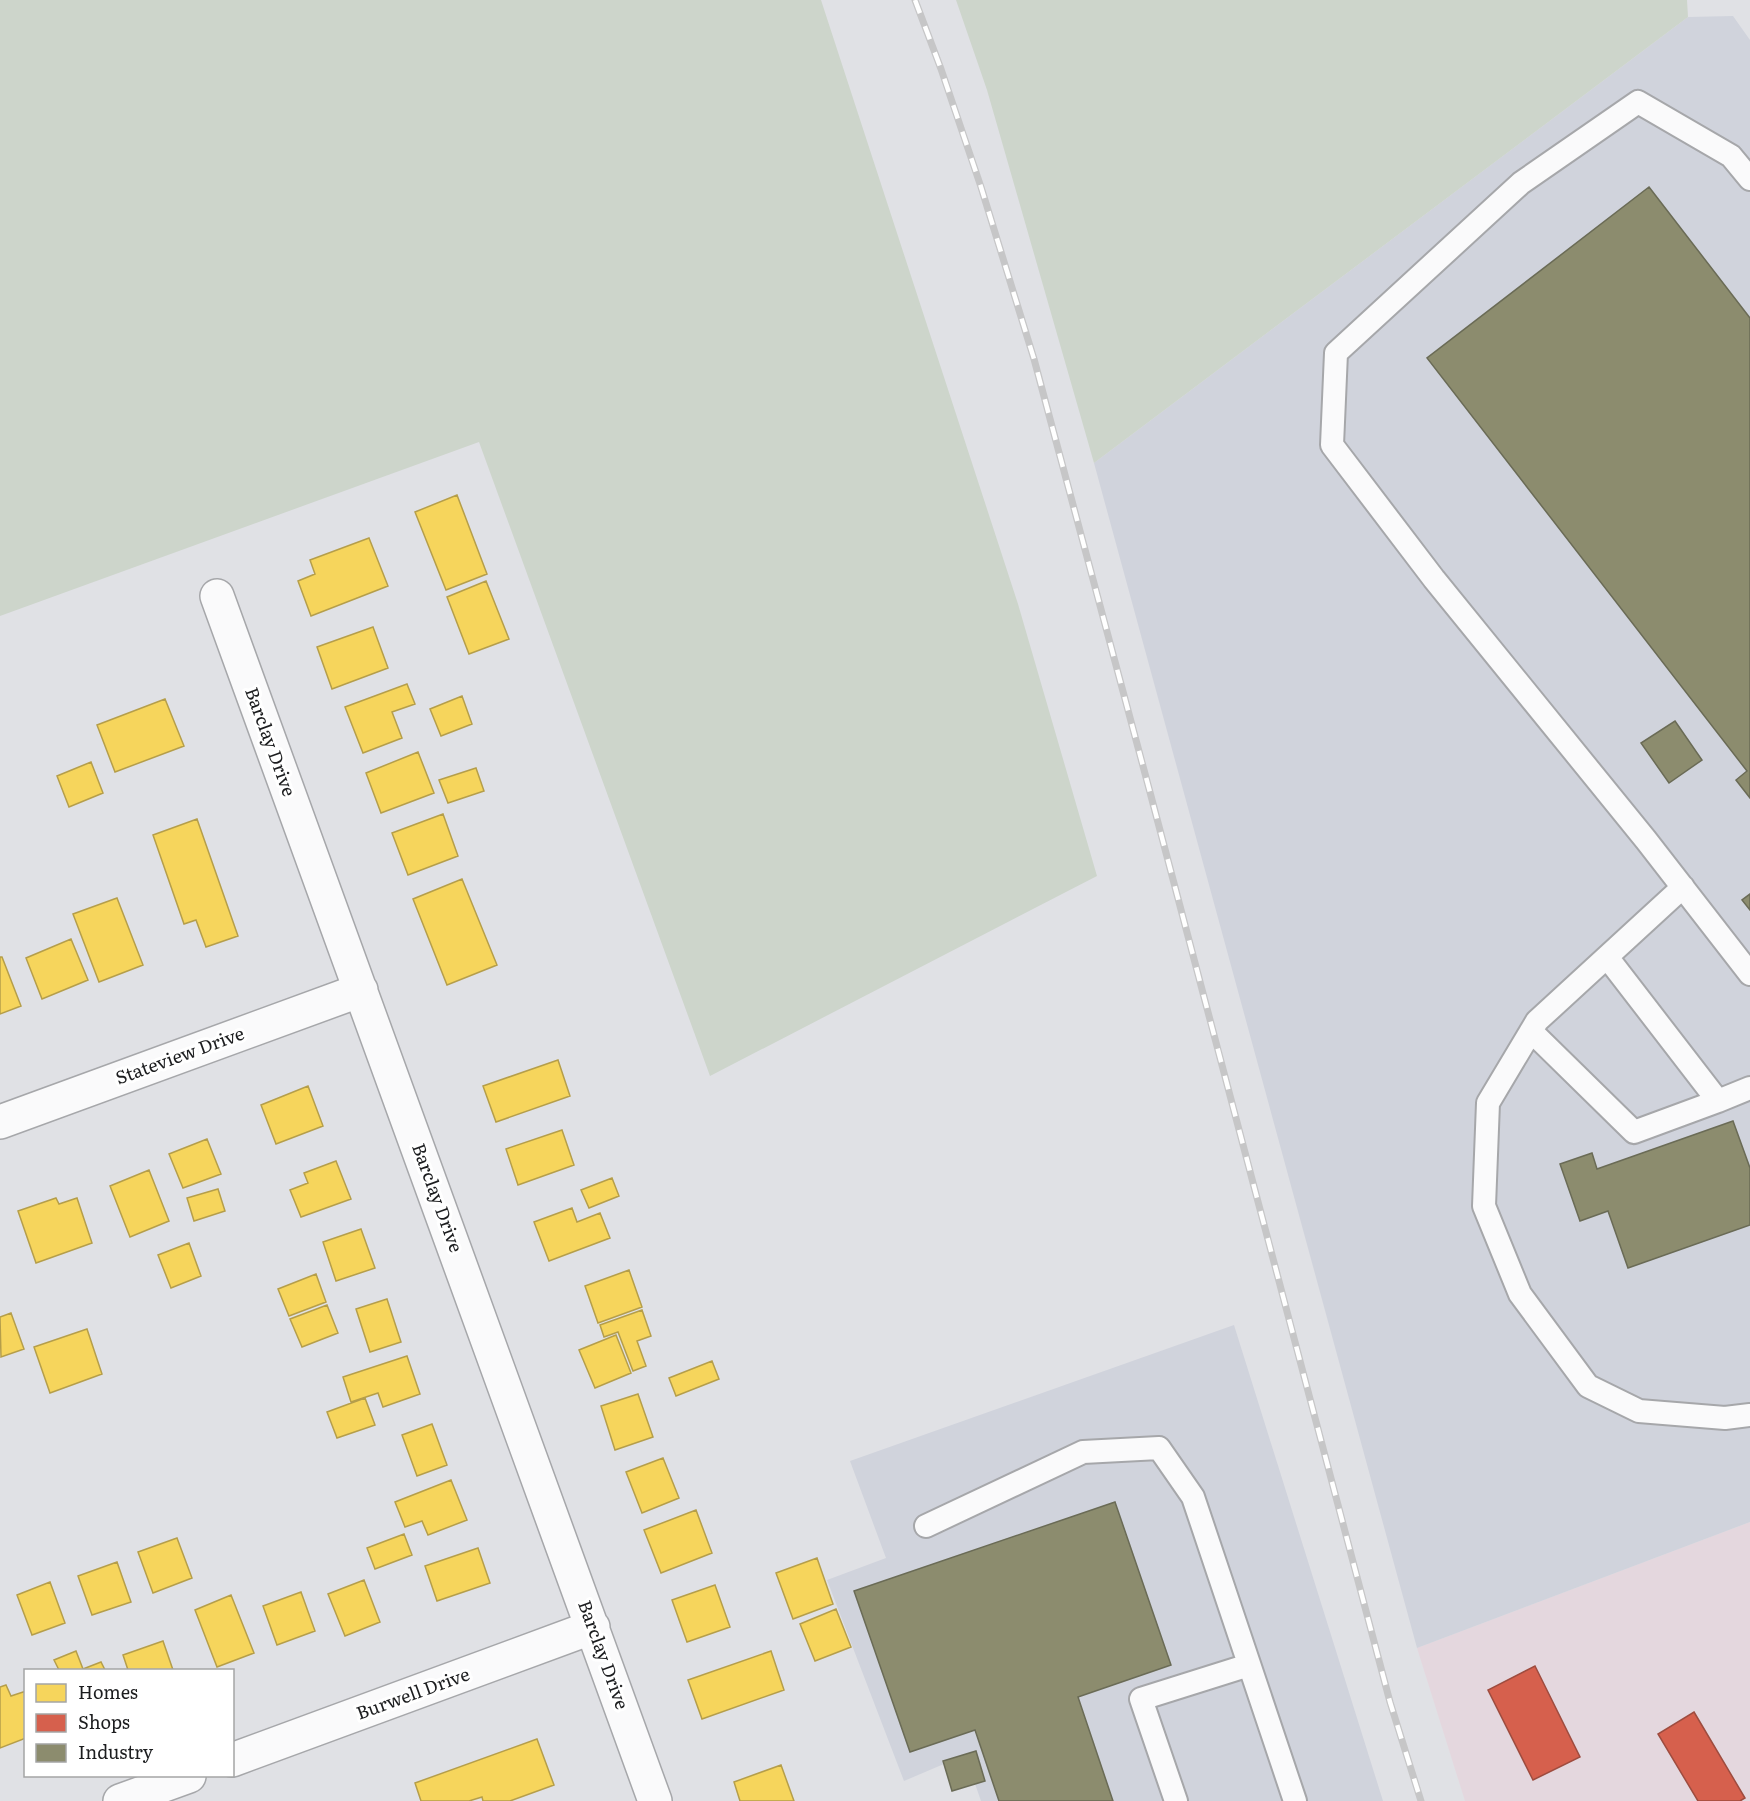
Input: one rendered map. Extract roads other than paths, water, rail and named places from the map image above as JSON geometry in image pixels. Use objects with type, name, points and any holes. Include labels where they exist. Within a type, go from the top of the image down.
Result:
[{"type":"street","name":"Barclay Drive","points":[[217,596],[655,1801]]},
{"type":"street","name":"Stateview Drive","points":[[0,1122],[361,990]]},
{"type":"street","name":"Burwell Drive","points":[[234,1759],[593,1627]]},
{"type":"street","points":[[120,1801],[186,1777]]},
{"type":"lane","points":[[1750,179],[1731,156],[1638,102],[1521,183],[1336,353],[1332,445],[1434,579],[1639,831],[1750,974]]},
{"type":"lane","points":[[1683,887],[1537,1021],[1488,1103],[1484,1206],[1520,1294],[1588,1386],[1639,1411],[1725,1418],[1750,1415]]},
{"type":"lane","points":[[1607,957],[1718,1101]]},
{"type":"lane","points":[[1531,1031],[1634,1132],[1750,1088]]},
{"type":"lane","points":[[926,1526],[1083,1452],[1159,1448],[1193,1497],[1250,1665],[1288,1799]]},
{"type":"lane","points":[[1176,1801],[1142,1699],[1250,1665]]},
{"type":"railway","points":[[915,0],[981,187],[1034,359],[1390,1702],[1421,1801]]}]
